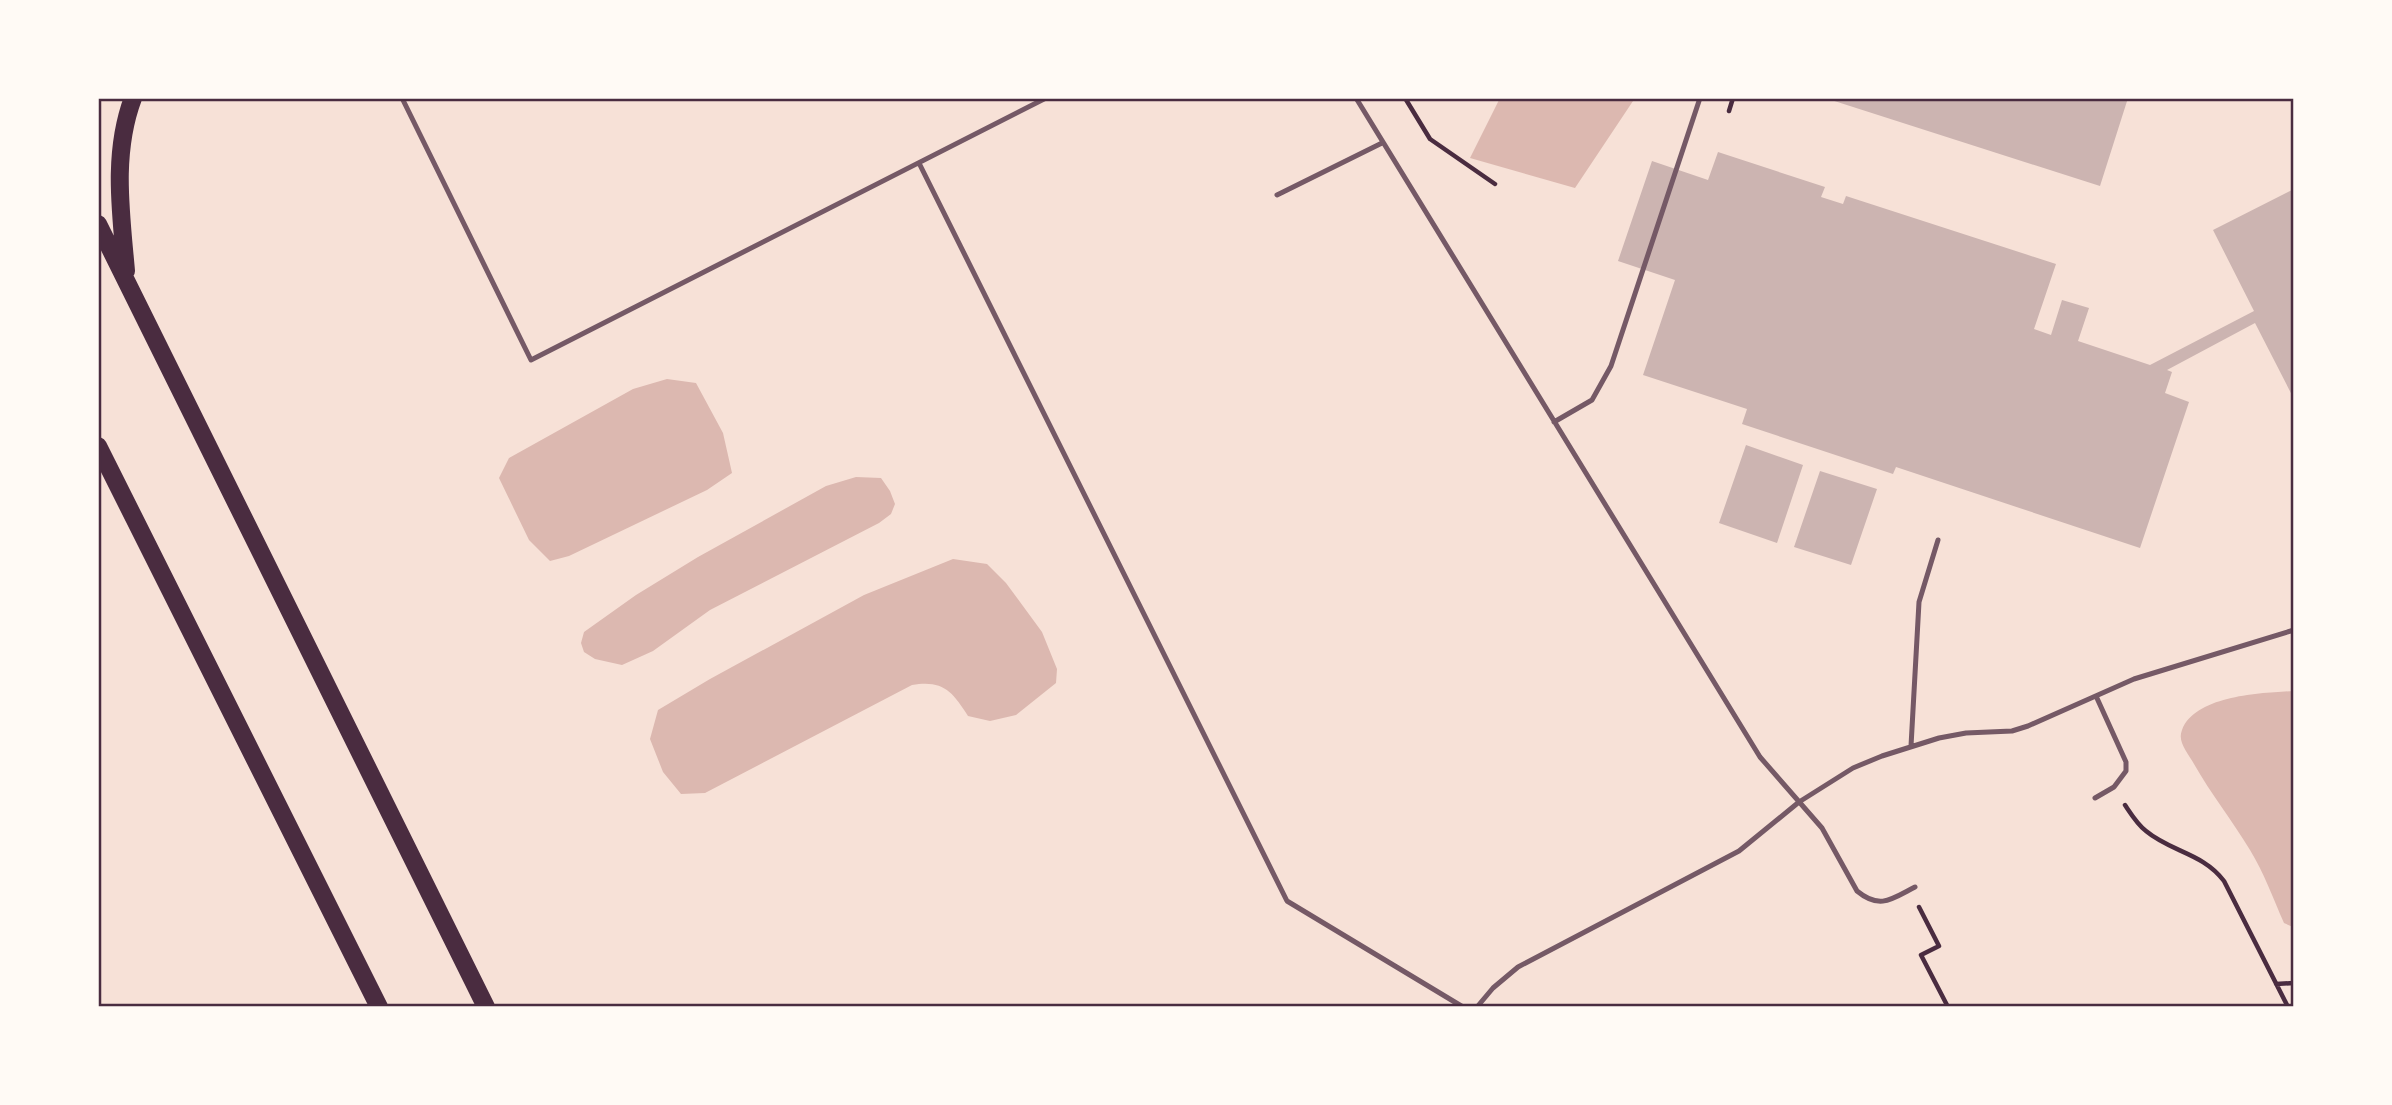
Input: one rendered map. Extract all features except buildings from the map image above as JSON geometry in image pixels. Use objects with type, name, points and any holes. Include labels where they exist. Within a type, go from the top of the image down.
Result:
[{"type":"main road","points":[[126,281],[118,172],[122,138],[134,98]]},
{"type":"main road","points":[[98,224],[486,1007]]},
{"type":"main road","points":[[98,446],[379,1007]]},
{"type":"lane","points":[[402,98],[531,360],[1046,98]]},
{"type":"lane","points":[[1356,98],[1760,757],[1822,828],[1857,891],[1875,902],[1884,902],[1912,889]]},
{"type":"lane","points":[[1554,422],[1592,400],[1611,366],[1700,98]]},
{"type":"lane","points":[[1277,195],[1382,143]]},
{"type":"lane","points":[[919,163],[1287,901],[1463,1007]]},
{"type":"lane","points":[[1911,746],[1919,602],[1938,540]]},
{"type":"lane","points":[[1477,1007],[1493,988],[1518,967],[1739,850],[1799,802],[1853,768],[1911,746],[1966,733],[2012,731],[2028,726],[2157,670],[2294,630]]},
{"type":"lane","points":[[2095,696],[2126,762],[2126,771],[2114,787],[2095,798]]},
{"type":"path","points":[[1405,98],[1430,139],[1495,184]]},
{"type":"path","points":[[1729,111],[1733,98]]},
{"type":"path","points":[[2114,787],[2125,806],[2147,831],[2216,870],[2288,1007]]},
{"type":"path","points":[[1912,889],[1939,946],[1922,955],[1948,1007]]},
{"type":"path","points":[[2276,984],[2294,983]]},
{"type":"shaded area","points":[[1500,98],[1635,98],[1575,188],[1470,158]]},
{"type":"shaded area","points":[[667,379],[696,383],[723,433],[732,473],[707,490],[569,556],[550,561],[529,540],[499,478],[509,458],[633,389]]},
{"type":"shaded area","points":[[856,477],[881,478],[890,491],[895,504],[891,514],[879,523],[710,610],[653,651],[622,665],[595,659],[584,652],[581,643],[584,632],[636,595],[698,557],[826,486]]},
{"type":"shaded area","points":[[953,559],[987,564],[1006,583],[1042,632],[1057,669],[1056,683],[1016,715],[990,721],[968,716],[946,689],[932,684],[912,685],[705,793],[681,794],[663,772],[650,739],[658,710],[864,595]]},
{"type":"shaded area","points":[[2294,691],[2293,927],[2284,923],[2255,859],[2186,752],[2181,734],[2190,718],[2215,703],[2248,695]]}]
